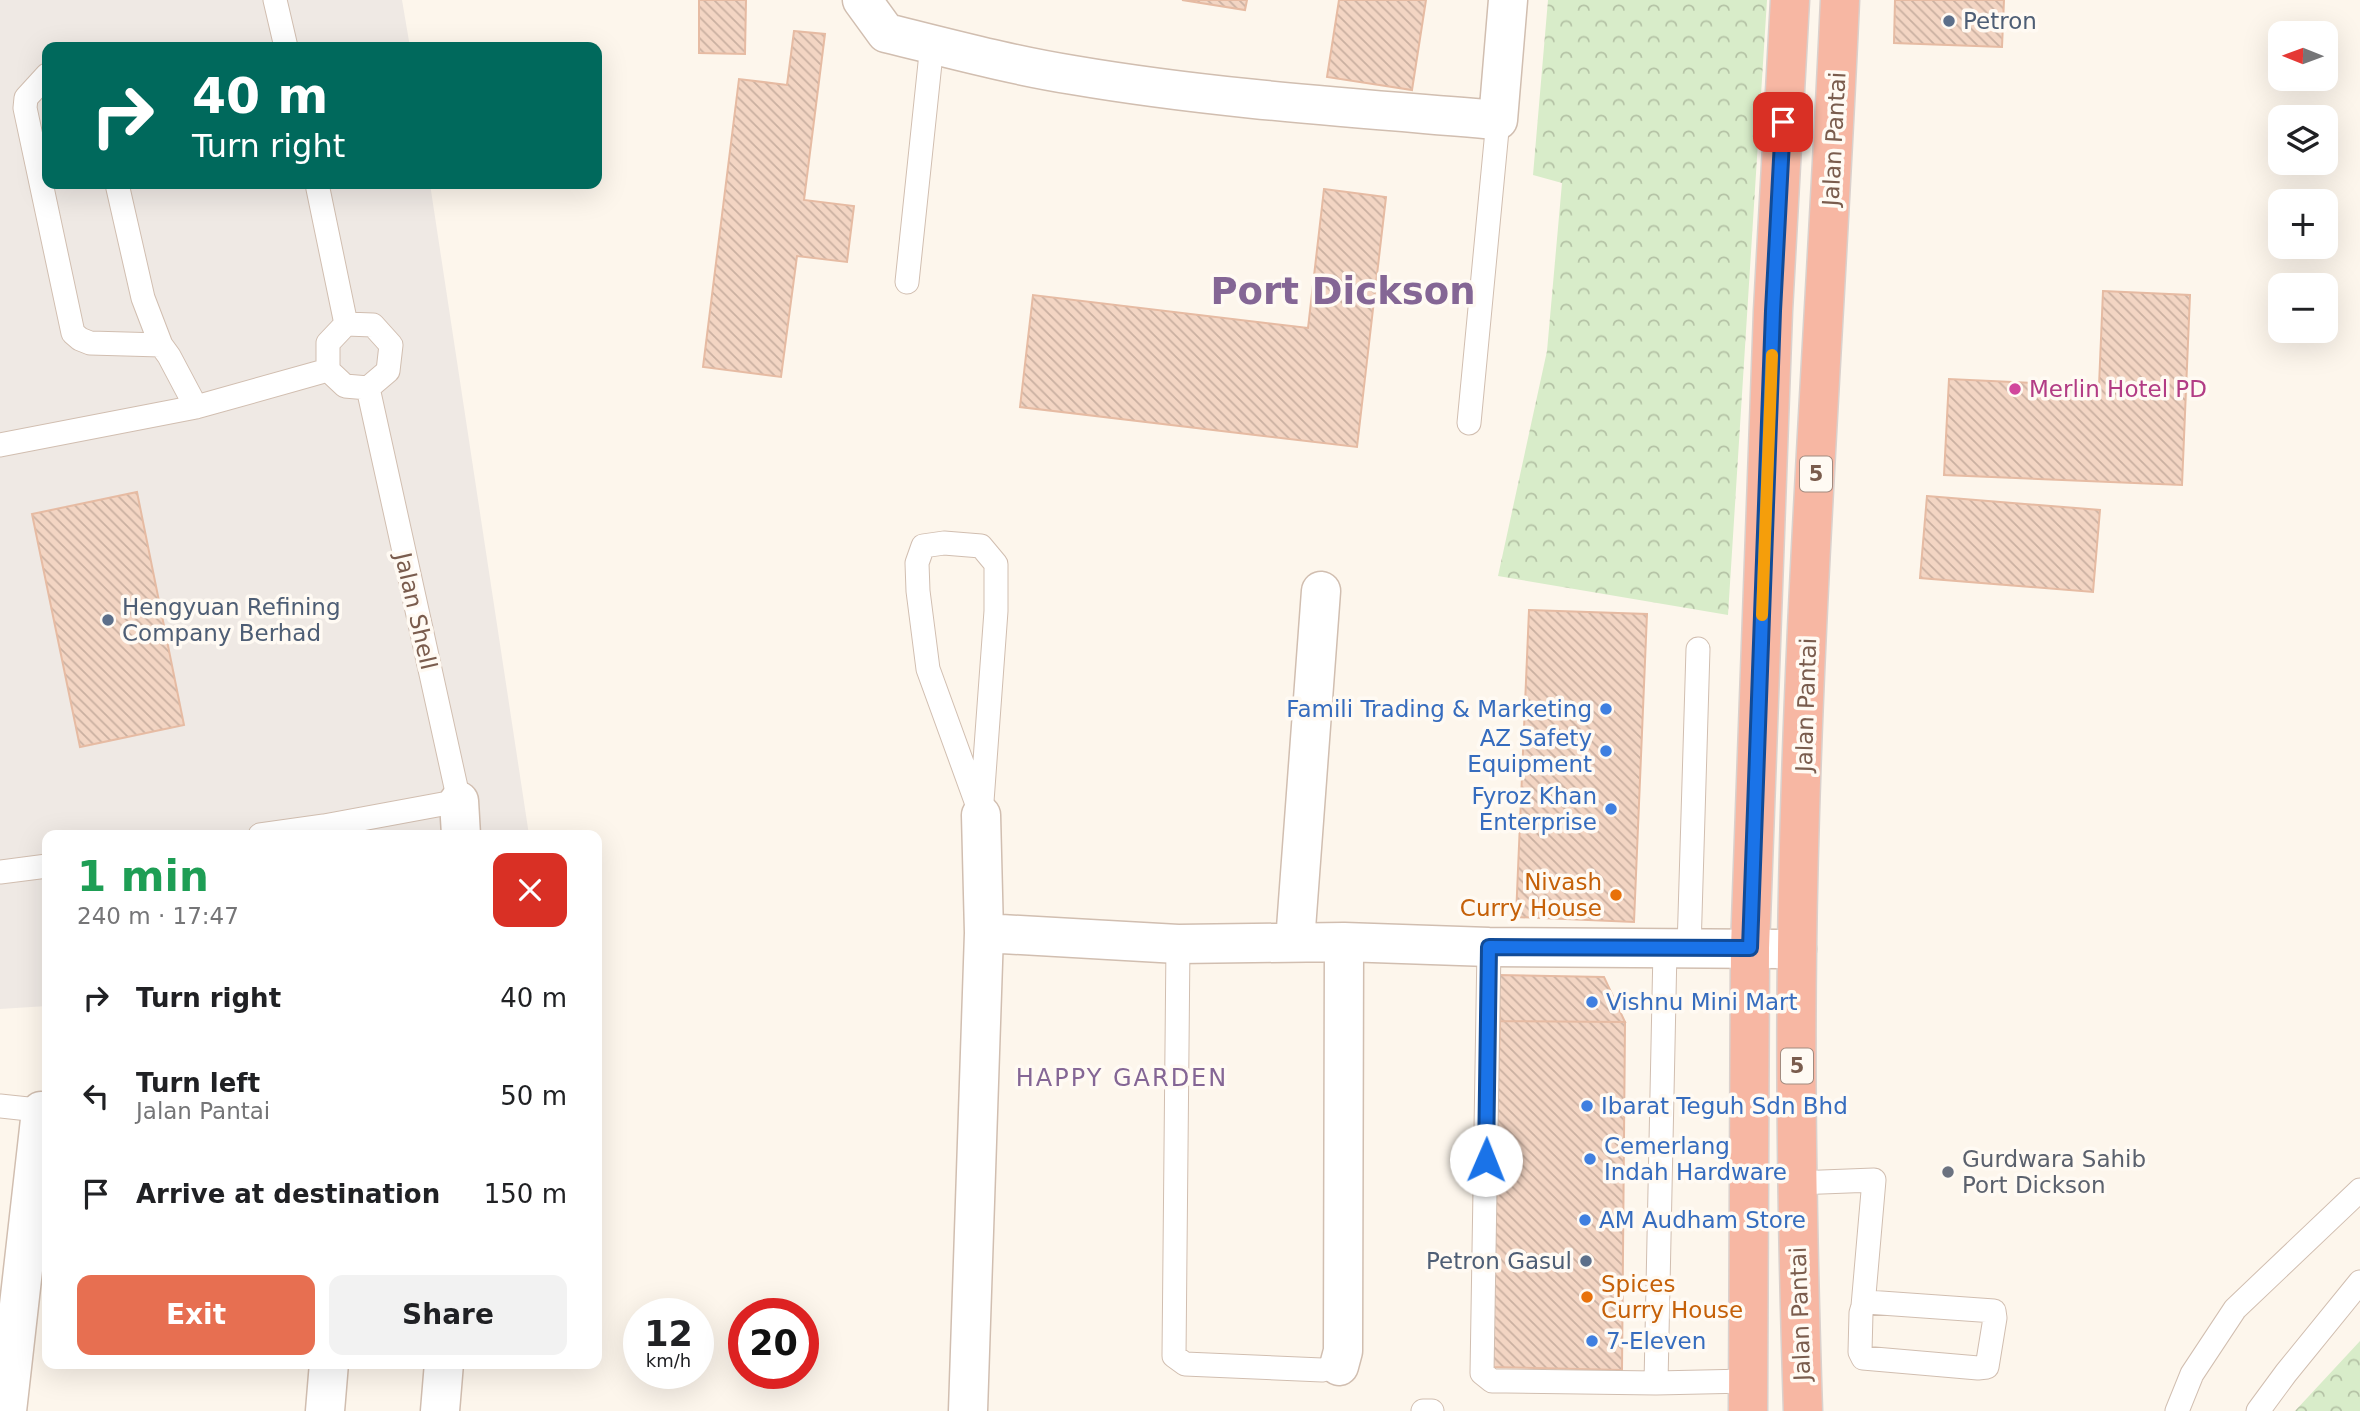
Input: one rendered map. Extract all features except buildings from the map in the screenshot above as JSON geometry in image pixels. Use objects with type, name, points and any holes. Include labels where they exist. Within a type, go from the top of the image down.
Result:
[{"type":"highway","name":"Jalan Pantai","points":[[1748,1396],[1750,948],[1773,311],[1790,0]]},
{"type":"highway","name":"Jalan Pantai","points":[[1803,1411],[1796,1183],[1797,949],[1810,580],[1840,0]]},
{"type":"street","points":[[862,0],[886,33],[1071,75],[1176,90],[1497,120],[1508,0]]},
{"type":"street","points":[[1295,942],[1321,591]]},
{"type":"street","points":[[968,1411],[984,933],[981,815]]},
{"type":"street","points":[[984,933],[1178,944],[1344,942],[1489,947],[1797,949]]},
{"type":"street","points":[[1339,1366],[1343,1350],[1344,942]]},
{"type":"street","points":[[7,1411],[42,1127]]},
{"type":"street","points":[[325,1411],[328,1369]]},
{"type":"street","points":[[440,1411],[444,1369]]},
{"type":"lane","points":[[275,0],[285,42]]},
{"type":"lane","points":[[907,282],[932,44]]},
{"type":"lane","points":[[42,80],[26,98],[25,108],[42,188]]},
{"type":"lane","points":[[1469,423],[1497,120]]},
{"type":"lane","points":[[42,189],[73,333],[90,343],[160,345]]},
{"type":"lane","points":[[118,189],[143,298],[160,345],[169,356],[196,407]]},
{"type":"lane","points":[[318,189],[346,324]]},
{"type":"lane","points":[[346,324],[373,325],[391,345],[388,371],[368,388],[345,386],[328,370],[328,343],[346,324]]},
{"type":"lane","points":[[0,445],[196,407],[328,370]]},
{"type":"lane","name":"Jalan Shell","points":[[368,388],[460,818]]},
{"type":"lane","points":[[944,543],[981,546],[996,564],[996,611],[981,815],[928,668],[918,591],[917,564],[923,546],[944,543]]},
{"type":"lane","points":[[1656,1383],[1677,949],[1698,649]]},
{"type":"lane","points":[[296,830],[460,818]]},
{"type":"lane","points":[[0,872],[42,867]]},
{"type":"lane","points":[[1178,944],[1174,1356],[1185,1364],[1322,1370],[1339,1366]]},
{"type":"lane","points":[[1489,947],[1482,1373],[1492,1381],[1656,1383],[1748,1396]]},
{"type":"lane","points":[[0,1106],[42,1111]]},
{"type":"lane","points":[[1796,1183],[1874,1180],[1861,1313],[1860,1352],[1863,1358],[1987,1367],[1994,1311],[1867,1302],[1863,1306]]},
{"type":"lane","points":[[2177,1411],[2192,1374],[2235,1309],[2360,1190]]},
{"type":"lane","points":[[2258,1411],[2360,1282]]},
{"type":"lane","points":[[1423,1411],[1432,1411]]},
{"type":"shaded area","points":[[0,0],[402,0],[409,42],[42,42],[42,189],[431,189],[528,830],[42,830],[42,1006],[0,1009]]},
{"type":"green space","points":[[1548,0],[1767,0],[1728,615],[1498,576],[1547,351],[1562,183],[1533,175]]},
{"type":"green space","points":[[2360,1341],[2360,1411],[2295,1411]]},
{"type":"slow traffic","points":[[1762,615],[1772,355]]},
{"type":"place","name":"Petron","points":[[1949,21]]},
{"type":"place","name":"Merlin Hotel PD","points":[[2015,389]]},
{"type":"place","name":"Hengyuan Refining Company Berhad","points":[[108,620]]},
{"type":"place","name":"Famili Trading & Marketing","points":[[1606,709]]},
{"type":"place","name":"AZ Safety Equipment","points":[[1606,751]]},
{"type":"place","name":"Fyroz Khan Enterprise","points":[[1611,809]]},
{"type":"place","name":"Nivash Curry House","points":[[1616,895]]},
{"type":"place","name":"Vishnu Mini Mart","points":[[1592,1002]]},
{"type":"place","name":"Ibarat Teguh Sdn Bhd","points":[[1587,1106]]},
{"type":"place","name":"Cemerlang Indah Hardware","points":[[1590,1159]]},
{"type":"place","name":"Gurdwara Sahib Port Dickson","points":[[1948,1172]]},
{"type":"place","name":"AM Audham Store","points":[[1585,1220]]},
{"type":"place","name":"Petron Gasul","points":[[1586,1261]]},
{"type":"place","name":"Spices Curry House","points":[[1587,1297]]},
{"type":"place","name":"7-Eleven","points":[[1592,1341]]},
{"type":"district","name":"Port Dickson","points":[[1343,291]]},
{"type":"district","name":"HAPPY GARDEN","points":[[1122,1078]]},
{"type":"route","points":[[1486,1160],[1489,947],[1750,948],[1773,311],[1783,122]]}]
